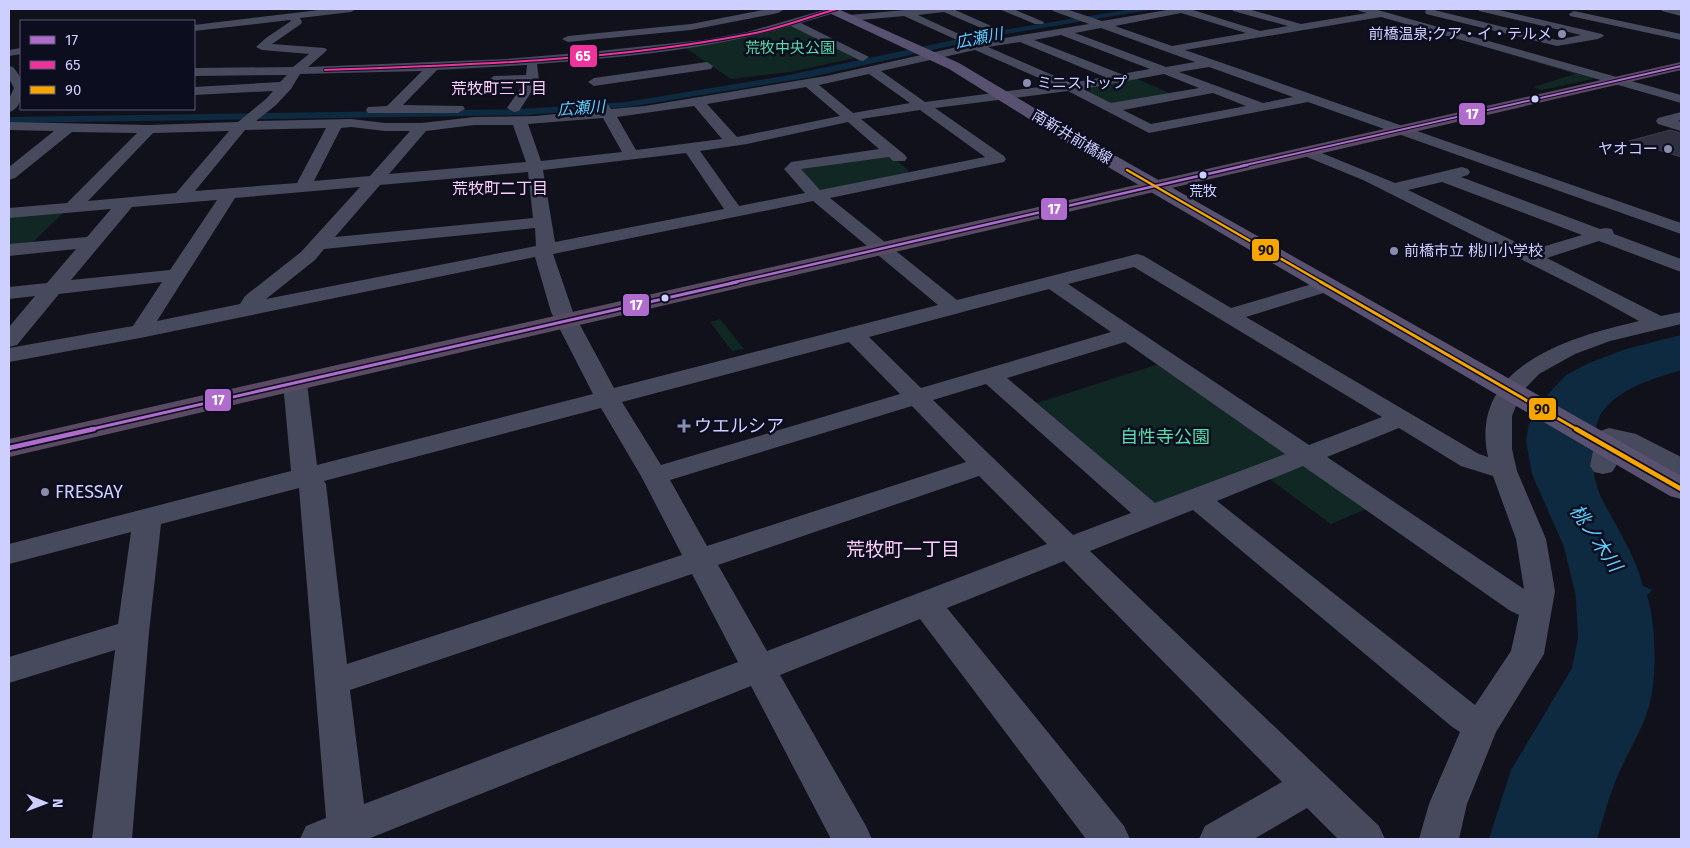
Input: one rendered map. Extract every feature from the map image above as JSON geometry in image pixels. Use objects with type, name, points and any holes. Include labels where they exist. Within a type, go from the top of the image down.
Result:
[{"type":"highway","points":[[1609,80],[1681,60]]},
{"type":"highway","points":[[9,437],[565,317],[1150,183],[1609,80],[1681,66]]},
{"type":"highway","points":[[1150,183],[1307,152],[1395,128]]},
{"type":"highway","points":[[9,448],[295,383],[565,317]]},
{"type":"main road","name":"南新井前橋線","points":[[833,9],[849,18],[927,47],[1002,95],[1150,183],[1520,397],[1603,452]]},
{"type":"main road","points":[[1603,452],[1681,489]]},
{"type":"street","points":[[195,28],[291,12],[351,9]]},
{"type":"street","points":[[568,39],[691,26],[778,10],[776,9]]},
{"type":"street","points":[[195,72],[532,62],[678,46],[752,34],[793,23],[833,9]]},
{"type":"street","points":[[849,18],[946,9],[997,29],[927,47],[891,51]]},
{"type":"street","points":[[1004,9],[1039,22]]},
{"type":"street","points":[[1057,9],[1097,20],[1208,63],[1681,229]]},
{"type":"street","points":[[771,75],[811,76],[871,70],[927,47],[968,37],[1017,38],[1059,32],[1097,20],[1142,17],[1185,9],[1261,34]]},
{"type":"street","points":[[1237,9],[1304,27]]},
{"type":"street","points":[[1363,9],[1455,33],[1609,80]]},
{"type":"street","points":[[1370,9],[1609,80],[1681,99]]},
{"type":"street","points":[[1169,49],[1413,9],[1559,43],[1598,36],[1483,9]]},
{"type":"street","points":[[1666,9],[1681,13]]},
{"type":"street","points":[[181,198],[249,116],[271,102],[297,70],[321,50],[262,47],[296,24],[297,21],[291,12]]},
{"type":"street","points":[[906,13],[968,37],[1070,87],[1150,130],[1308,98]]},
{"type":"street","points":[[1564,13],[1671,35]]},
{"type":"street","points":[[1455,33],[1556,15],[1650,36],[1671,35]]},
{"type":"street","points":[[1020,25],[1079,16]]},
{"type":"street","points":[[1142,17],[1167,25]]},
{"type":"street","points":[[793,23],[868,56],[846,61]]},
{"type":"street","points":[[1671,35],[1678,25]]},
{"type":"street","points":[[1059,32],[1262,107]]},
{"type":"street","points":[[1193,33],[1218,41]]},
{"type":"street","points":[[1017,38],[1119,78]]},
{"type":"street","points":[[594,82],[711,69],[678,46]]},
{"type":"street","points":[[635,51],[664,73]]},
{"type":"street","points":[[589,56],[594,82],[604,108],[632,156]]},
{"type":"street","points":[[532,62],[533,79],[517,114],[535,167],[546,244],[543,250],[565,317],[607,398],[654,476],[852,839]]},
{"type":"street","points":[[9,213],[535,167],[632,156],[733,142],[850,117],[1070,87],[1208,63]]},
{"type":"street","points":[[391,110],[434,66]]},
{"type":"street","points":[[9,70],[17,85],[19,95],[12,114]]},
{"type":"street","points":[[9,355],[140,331],[998,159],[871,70]]},
{"type":"street","points":[[249,116],[355,123],[384,127],[422,128],[517,114],[604,108],[649,110],[698,102],[811,76]]},
{"type":"street","points":[[811,76],[850,117],[918,175]]},
{"type":"street","points":[[482,80],[533,79]]},
{"type":"street","points":[[404,82],[435,81]]},
{"type":"street","points":[[604,108],[732,82]]},
{"type":"street","points":[[195,91],[301,85]]},
{"type":"street","points":[[1110,108],[1213,89]]},
{"type":"street","points":[[698,102],[733,142]]},
{"type":"street","points":[[12,114],[69,126],[148,129],[249,116],[391,110],[517,114]]},
{"type":"street","points":[[12,114],[89,114]]},
{"type":"street","points":[[1681,116],[1664,122],[1681,127]]},
{"type":"street","points":[[302,188],[336,123]]},
{"type":"street","points":[[9,175],[69,126]]},
{"type":"street","points":[[249,309],[252,300],[305,260],[422,128]]},
{"type":"street","points":[[72,207],[148,129]]},
{"type":"street","points":[[690,148],[734,212]]},
{"type":"street","points":[[892,152],[793,167],[792,169],[816,195],[952,307]]},
{"type":"street","points":[[1307,152],[1362,174],[1658,323]]},
{"type":"street","points":[[1392,189],[1496,163]]},
{"type":"street","points":[[1445,176],[1681,266]]},
{"type":"street","points":[[140,331],[229,194]]},
{"type":"street","points":[[9,340],[126,203]]},
{"type":"street","points":[[1530,257],[1681,209]]},
{"type":"street","points":[[320,244],[543,222]]},
{"type":"street","points":[[9,250],[93,242]]},
{"type":"street","points":[[9,554],[1137,260],[1470,460],[1504,471]]},
{"type":"street","points":[[9,293],[175,276]]},
{"type":"street","points":[[1052,282],[1520,602],[1537,609]]},
{"type":"street","points":[[1229,315],[1326,286]]},
{"type":"street","points":[[1439,839],[1448,804],[1481,726],[1527,654],[1540,590],[1531,539],[1504,471],[1498,435],[1500,416],[1520,397],[1531,369],[1567,349],[1603,336],[1681,318]]},
{"type":"street","points":[[854,334],[984,465],[1365,839]]},
{"type":"street","points":[[654,476],[1128,334]]},
{"type":"street","points":[[990,375],[1153,517]]},
{"type":"street","points":[[295,383],[305,477],[312,484],[334,682],[338,836],[925,603],[1153,517],[1400,419]]},
{"type":"street","points":[[1603,452],[1609,436],[1626,439],[1681,468]]},
{"type":"street","points":[[334,682],[984,465]]},
{"type":"street","points":[[1197,499],[1463,716],[1481,726]]},
{"type":"street","points":[[112,839],[133,632],[147,518]]},
{"type":"street","points":[[925,603],[1110,839]]},
{"type":"street","points":[[9,670],[133,632]]},
{"type":"street","points":[[1219,839],[1310,786]]},
{"type":"green space","name":"荒牧中央公園","points":[[790,25],[855,58],[790,72],[731,79],[684,47]]},
{"type":"green space","points":[[1469,42],[1598,78],[1542,90],[1533,87],[1575,74]]},
{"type":"green space","points":[[1135,78],[1174,95],[1111,104],[1081,89]]},
{"type":"green space","points":[[890,155],[909,171],[905,174],[821,191],[797,169]]},
{"type":"green space","points":[[64,212],[32,243],[9,245],[9,217]]},
{"type":"green space","points":[[720,319],[744,349],[732,351],[710,322]]},
{"type":"green space","name":"自性寺公園","points":[[1162,363],[1291,453],[1152,506],[1037,403]]},
{"type":"green space","points":[[1300,464],[1371,507],[1331,524],[1268,478]]},
{"type":"water","name":"広瀬川","points":[[1131,9],[1156,9],[1000,35],[811,77],[628,107],[528,115],[9,123],[9,117],[522,109],[626,102],[784,76],[992,32]]},
{"type":"water","name":"桃ノ木川","points":[[1681,335],[1681,370],[1638,385],[1618,396],[1610,403],[1599,418],[1593,453],[1594,475],[1601,497],[1630,552],[1643,586],[1652,590],[1647,595],[1654,634],[1654,678],[1647,713],[1613,787],[1597,839],[1489,839],[1511,770],[1572,668],[1578,638],[1576,597],[1564,547],[1532,474],[1526,440],[1529,424],[1549,393],[1566,375],[1589,363],[1626,349]]},
{"type":"building","name":"ヤオコー","points":[[1670,130],[1681,133],[1681,157],[1629,141]]},
{"type":"transit line","name":"65","points":[[325,70],[532,62],[678,46],[752,34],[837,9]]},
{"type":"transit line","name":"17","points":[[9,448],[1681,66]]},
{"type":"transit line","name":"90","points":[[1127,170],[1681,489]]},
{"type":"place","name":"前橋温泉;クア・イ・テルメ","points":[[1562,34]]},
{"type":"place","name":"ミニストップ","points":[[1027,83]]},
{"type":"place","name":"ヤオコー","points":[[1668,149]]},
{"type":"place","name":"荒牧","points":[[1203,175]]},
{"type":"place","name":"前橋市立 桃川小学校","points":[[1394,251]]},
{"type":"place","name":"ウエルシア","points":[[684,426]]},
{"type":"place","name":"FRESSAY","points":[[45,492]]},
{"type":"district","name":"荒牧町三丁目","points":[[499,88]]},
{"type":"district","name":"荒牧町二丁目","points":[[500,188]]},
{"type":"district","name":"荒牧町一丁目","points":[[903,549]]}]
